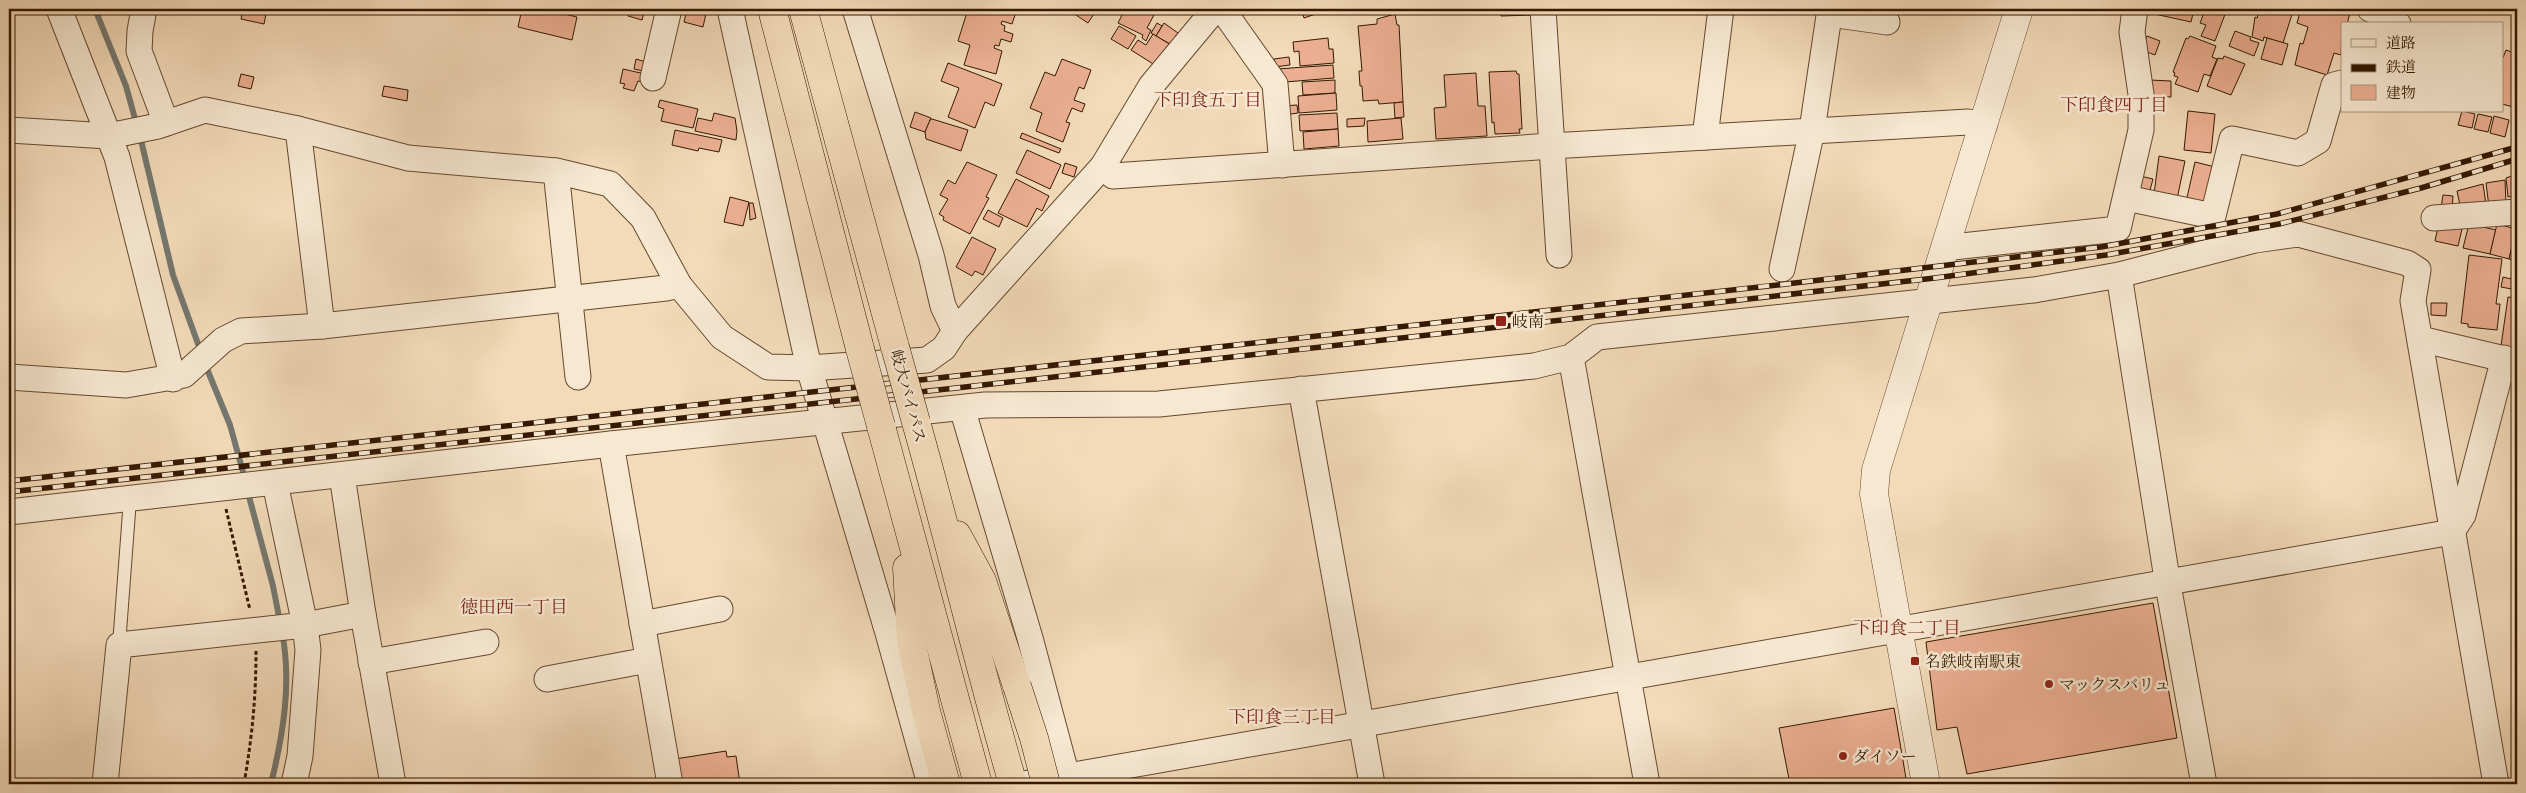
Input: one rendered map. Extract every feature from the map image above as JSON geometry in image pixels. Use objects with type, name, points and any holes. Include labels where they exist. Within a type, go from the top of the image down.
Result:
[{"type":"highway","points":[[772,9],[860,350],[978,784]]},
{"type":"highway","name":"岐大バイパス","points":[[803,9],[938,498],[987,696],[1012,784]]},
{"type":"highway","points":[[938,498],[982,581],[1034,738],[1061,782]]},
{"type":"highway","points":[[903,511],[911,640],[926,711],[946,784]]},
{"type":"street","points":[[59,9],[114,135],[179,377]]},
{"type":"street","points":[[144,9],[139,50],[162,125]]},
{"type":"street","points":[[653,78],[669,9]]},
{"type":"street","points":[[730,9],[809,368],[930,784]]},
{"type":"street","points":[[855,9],[931,255],[943,306],[955,331]]},
{"type":"street","points":[[9,130],[114,135],[162,125],[205,110],[298,128],[408,158],[556,171],[610,184],[644,218],[679,285],[722,337],[768,367],[809,368],[927,360],[944,348],[955,331],[1103,166],[1152,86],[1216,9]]},
{"type":"street","points":[[1222,9],[1275,84],[1282,165]]},
{"type":"street","points":[[1543,9],[1559,255]]},
{"type":"street","points":[[1706,137],[1721,9]]},
{"type":"street","points":[[1926,784],[1874,494],[1876,470],[2019,9]]},
{"type":"street","points":[[1944,248],[2118,229],[2141,130],[2141,94],[2132,32],[2135,9]]},
{"type":"street","points":[[2370,9],[2387,15],[2396,22]]},
{"type":"street","points":[[1782,269],[1812,130],[1830,11],[1887,22]]},
{"type":"street","points":[[2126,198],[2213,216],[2232,139],[2298,153],[2318,142],[2334,86],[2341,83]]},
{"type":"street","points":[[1103,166],[1113,176],[1812,130],[1968,122],[1984,126]]},
{"type":"street","points":[[298,128],[322,326]]},
{"type":"street","points":[[556,171],[568,299],[578,377]]},
{"type":"street","points":[[2434,218],[2517,212]]},
{"type":"street","points":[[9,512],[611,444],[962,408],[985,406],[1159,404],[1534,366],[1571,358],[1597,337],[2034,290],[2119,275],[2255,240],[2298,234],[2407,263],[2418,270],[2413,301],[2496,784]]},
{"type":"street","points":[[2119,275],[2168,585],[2204,784]]},
{"type":"street","points":[[9,377],[126,385],[179,377],[223,340],[241,331],[322,326],[679,285]]},
{"type":"street","points":[[1022,784],[1061,782],[1361,724],[2168,585],[2452,532],[2463,515],[2510,360],[2420,339]]},
{"type":"street","points":[[1571,358],[1576,374],[1647,784]]},
{"type":"street","points":[[1301,389],[1372,784]]},
{"type":"street","points":[[962,408],[1030,638],[1061,782]]},
{"type":"street","points":[[611,444],[670,784]]},
{"type":"street","points":[[342,475],[363,614],[393,784]]},
{"type":"street","points":[[269,484],[300,626],[308,650],[300,756],[294,784]]},
{"type":"street","points":[[642,624],[720,609]]},
{"type":"street","points":[[105,784],[119,645],[300,626],[363,614]]},
{"type":"street","points":[[372,662],[486,642]]},
{"type":"street","points":[[547,679],[648,660]]},
{"type":"lane","points":[[119,645],[130,499]]},
{"type":"building","points":[[243,9],[267,9],[264,24],[241,19]]},
{"type":"building","points":[[522,9],[543,9],[577,17],[572,40],[518,27]]},
{"type":"building","points":[[630,9],[645,9],[642,20],[628,16]]},
{"type":"building","points":[[687,9],[707,9],[703,27],[684,22]]},
{"type":"building","points":[[968,9],[1017,9],[1012,24],[1002,21],[1001,24],[1005,26],[1004,31],[1013,34],[1011,42],[1001,39],[999,46],[995,45],[994,48],[1002,51],[996,74],[964,65],[970,45],[958,41]]},
{"type":"building","points":[[1067,9],[1097,9],[1088,23]]},
{"type":"building","points":[[1125,9],[1146,9],[1155,13],[1147,28],[1151,30],[1146,41],[1142,38],[1143,35],[1118,23]]},
{"type":"building","points":[[1301,9],[1330,9],[1304,18]]},
{"type":"building","points":[[1500,9],[1530,9],[1531,15],[1501,16]]},
{"type":"building","points":[[2150,9],[2194,9],[2191,22],[2150,13]]},
{"type":"building","points":[[2209,9],[2227,9],[2215,41],[2201,36],[2206,25],[2200,23],[2205,10],[2208,11]]},
{"type":"building","points":[[2260,9],[2293,11],[2283,43],[2264,37],[2263,41],[2252,37],[2255,17],[2257,18]]},
{"type":"building","points":[[2301,9],[2316,11],[2317,9],[2335,9],[2350,13],[2348,22],[2341,22],[2341,55],[2334,53],[2327,75],[2295,65],[2300,43],[2303,44],[2308,27],[2297,23]]},
{"type":"building","points":[[1395,14],[1397,25],[1399,25],[1403,102],[1379,104],[1378,100],[1363,101],[1359,71],[1362,71],[1358,26],[1377,24],[1377,19]]},
{"type":"building","points":[[1157,23],[1162,26],[1156,36],[1151,33]]},
{"type":"building","points":[[1164,23],[1178,33],[1170,44],[1156,36]]},
{"type":"building","points":[[1119,26],[1136,36],[1128,49],[1111,39]]},
{"type":"building","points":[[2235,31],[2251,37],[2250,40],[2259,43],[2254,56],[2229,46]]},
{"type":"building","points":[[1153,34],[1171,45],[1158,67],[1131,50],[1138,40],[1146,45]]},
{"type":"building","points":[[2147,36],[2160,41],[2155,55],[2142,50]]},
{"type":"building","points":[[2190,36],[2216,46],[2212,57],[2217,59],[2210,76],[2204,74],[2198,92],[2175,84],[2178,77],[2174,76],[2175,73],[2173,72],[2186,38],[2188,39]]},
{"type":"building","points":[[1328,38],[1329,49],[1333,49],[1334,63],[1300,66],[1299,51],[1294,52],[1293,42]]},
{"type":"building","points":[[2267,38],[2288,44],[2282,65],[2261,59]]},
{"type":"building","points":[[2506,50],[2517,54],[2517,108],[2504,105],[2504,55]]},
{"type":"building","points":[[2224,56],[2245,64],[2231,95],[2207,86],[2218,58],[2223,59]]},
{"type":"building","points":[[1289,57],[1290,65],[1275,67],[1274,59]]},
{"type":"building","points":[[636,59],[649,63],[647,72],[634,69]]},
{"type":"building","points":[[1062,59],[1091,70],[1084,89],[1079,87],[1074,100],[1085,104],[1082,112],[1072,108],[1066,122],[1070,123],[1063,142],[1036,131],[1042,113],[1030,108],[1045,72],[1055,76]]},
{"type":"building","points":[[948,63],[1002,84],[994,106],[985,102],[975,128],[948,117],[959,88],[941,81]]},
{"type":"building","points":[[1333,65],[1334,78],[1285,82],[1277,69]]},
{"type":"building","points":[[623,69],[645,74],[643,82],[638,81],[634,91],[623,88],[625,84],[620,83]]},
{"type":"building","points":[[1516,71],[1519,74],[1522,129],[1519,129],[1520,133],[1495,134],[1494,122],[1492,123],[1489,72]]},
{"type":"building","points":[[1476,73],[1478,106],[1485,106],[1487,136],[1436,139],[1434,108],[1446,107],[1444,75]]},
{"type":"building","points":[[241,74],[254,77],[251,89],[238,86]]},
{"type":"building","points":[[1335,80],[1335,93],[1303,95],[1302,82]]},
{"type":"building","points":[[2150,80],[2171,81],[2171,97],[2149,96]]},
{"type":"building","points":[[384,86],[408,90],[407,101],[382,96]]},
{"type":"building","points":[[1336,93],[1337,110],[1299,113],[1298,96]]},
{"type":"building","points":[[660,100],[698,109],[693,128],[661,121],[664,109],[658,107]]},
{"type":"building","points":[[1403,102],[1404,117],[1395,118],[1394,103]]},
{"type":"building","points":[[1297,105],[1298,113],[1284,115],[1283,106]]},
{"type":"building","points":[[2188,111],[2215,114],[2211,153],[2184,150]]},
{"type":"building","points":[[915,112],[931,118],[925,132],[910,127]]},
{"type":"building","points":[[2462,112],[2475,114],[2472,128],[2458,125]]},
{"type":"building","points":[[714,113],[735,118],[736,140],[695,131],[698,118],[712,121]]},
{"type":"building","points":[[1337,113],[1338,129],[1300,131],[1299,115]]},
{"type":"building","points":[[2478,114],[2492,117],[2488,132],[2474,129]]},
{"type":"building","points":[[2494,116],[2509,120],[2505,137],[2490,133]]},
{"type":"building","points":[[1365,118],[1364,126],[1347,127],[1347,119]]},
{"type":"building","points":[[1401,118],[1403,139],[1368,142],[1367,121]]},
{"type":"building","points":[[932,119],[968,130],[961,151],[926,139],[925,132]]},
{"type":"building","points":[[1338,129],[1339,146],[1304,149],[1303,132]]},
{"type":"building","points":[[675,130],[722,140],[719,152],[699,148],[698,151],[672,145]]},
{"type":"building","points":[[1022,133],[1061,149],[1059,153],[1020,138]]},
{"type":"building","points":[[1027,150],[1061,165],[1050,189],[1016,173]]},
{"type":"building","points":[[2159,156],[2185,161],[2177,199],[2154,194]]},
{"type":"building","points":[[967,162],[997,175],[986,197],[989,198],[970,234],[943,220],[944,217],[939,214],[948,199],[940,195],[948,180],[955,184]]},
{"type":"building","points":[[2195,162],[2215,167],[2206,206],[2186,202]]},
{"type":"building","points":[[1065,163],[1077,167],[1074,177],[1062,173]]},
{"type":"building","points":[[2517,174],[2517,195],[2508,197],[2506,178]]},
{"type":"building","points":[[2140,176],[2153,179],[2149,194],[2137,191]]},
{"type":"building","points":[[1016,179],[1049,196],[1042,211],[1037,208],[1027,227],[998,213]]},
{"type":"building","points":[[2505,180],[2506,205],[2489,207],[2486,183]]},
{"type":"building","points":[[2483,184],[2486,204],[2461,210],[2457,191]]},
{"type":"building","points":[[2443,195],[2453,196],[2452,209],[2441,208]]},
{"type":"building","points":[[730,197],[749,202],[743,226],[724,222]]},
{"type":"building","points":[[749,203],[753,203],[756,218],[750,220]]},
{"type":"building","points":[[988,210],[1003,218],[999,227],[983,219]]},
{"type":"building","points":[[2469,224],[2496,230],[2490,254],[2463,248]]},
{"type":"building","points":[[2497,224],[2516,229],[2509,259],[2490,254]]},
{"type":"building","points":[[2442,225],[2462,229],[2458,246],[2435,241],[2438,227]]},
{"type":"building","points":[[2517,225],[2517,261],[2509,259]]},
{"type":"building","points":[[972,237],[996,249],[983,275],[975,271],[972,276],[956,267]]},
{"type":"building","points":[[2469,255],[2502,259],[2496,304],[2500,304],[2497,330],[2468,327],[2468,324],[2461,323]]},
{"type":"building","points":[[2514,263],[2517,264],[2517,290],[2501,287],[2503,277],[2511,279]]},
{"type":"building","points":[[2508,297],[2517,298],[2516,348],[2501,346]]},
{"type":"building","points":[[2431,303],[2447,303],[2446,316],[2431,315]]},
{"type":"building","name":"マックスバリュ","points":[[2153,603],[2177,738],[1967,774],[1957,727],[1937,730],[1926,642]]},
{"type":"building","name":"ダイソー","points":[[1894,708],[1907,784],[1790,784],[1779,728]]},
{"type":"building","points":[[726,751],[727,757],[736,756],[740,784],[679,784],[675,759]]},
{"type":"waterway","points":[[95,9],[126,86],[137,126]]},
{"type":"waterway","points":[[140,136],[173,275],[201,352]]},
{"type":"waterway","points":[[205,364],[230,425],[245,479]]},
{"type":"waterway","points":[[247,489],[273,586],[280,622]]},
{"type":"waterway","points":[[271,784],[285,709],[286,670],[282,632]]},
{"type":"railway","points":[[9,481],[1786,284],[2101,247],[2277,214],[2517,147]]},
{"type":"railway","points":[[9,492],[1935,278],[2106,255],[2279,224],[2421,188],[2517,159]]},
{"type":"place","name":"岐南","points":[[1501,321]]},
{"type":"place","name":"名鉄岐南駅東","points":[[1915,661]]},
{"type":"place","name":"マックスバリュ","points":[[2049,684]]},
{"type":"place","name":"ダイソー","points":[[1843,756]]},
{"type":"district","name":"下印食五丁目","points":[[1208,100]]},
{"type":"district","name":"下印食四丁目","points":[[2114,105]]},
{"type":"district","name":"徳田西一丁目","points":[[514,607]]},
{"type":"district","name":"下印食二丁目","points":[[1907,628]]},
{"type":"district","name":"下印食三丁目","points":[[1282,717]]}]
